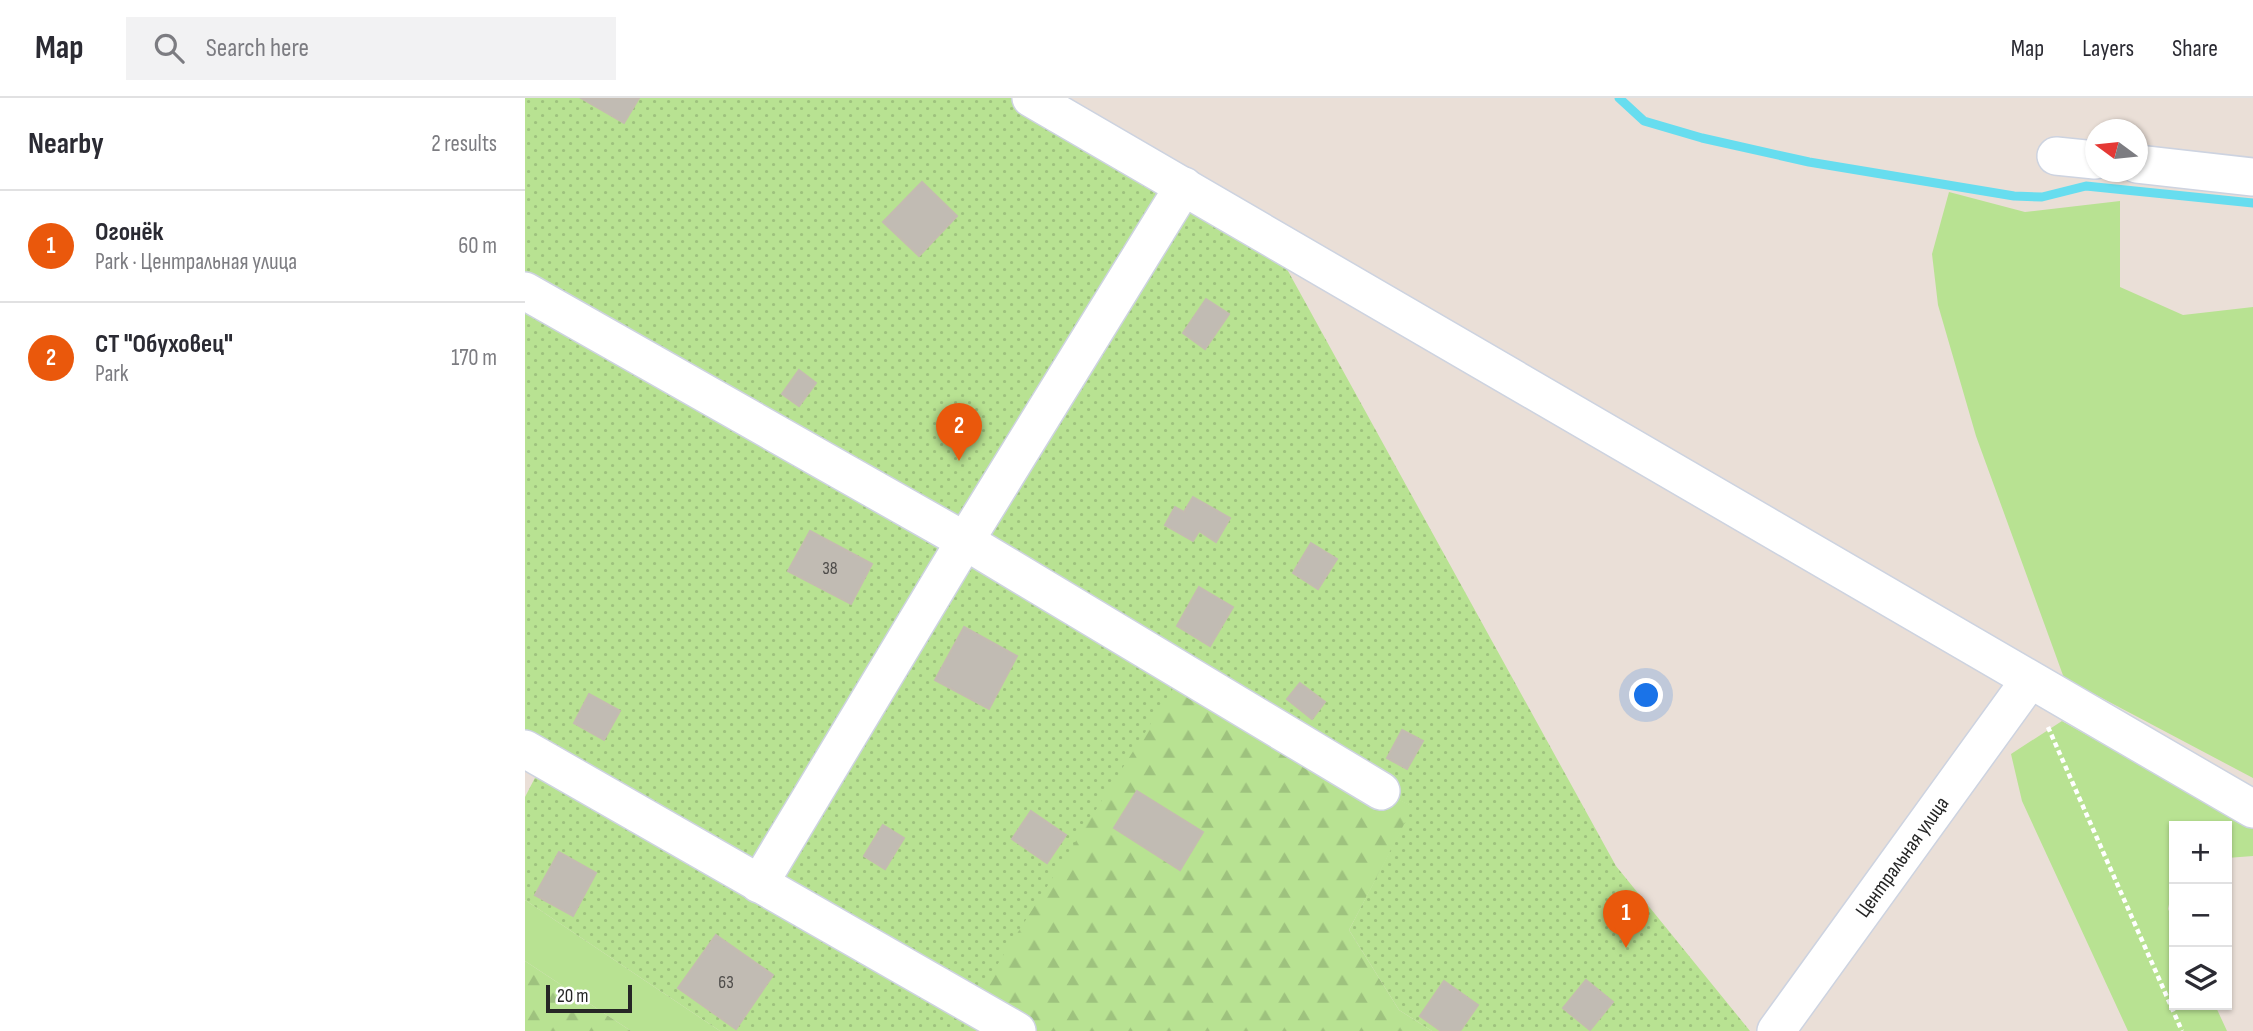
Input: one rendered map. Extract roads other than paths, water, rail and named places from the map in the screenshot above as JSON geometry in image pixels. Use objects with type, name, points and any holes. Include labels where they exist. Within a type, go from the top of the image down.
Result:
[{"type":"street","points":[[1031,98],[2253,809]]},
{"type":"street","points":[[2056,156],[2085,159]]},
{"type":"street","points":[[2148,165],[2253,177]]},
{"type":"street","points":[[759,884],[965,541],[1184,186]]},
{"type":"street","points":[[525,291],[965,541],[1381,791]]},
{"type":"street","name":"Центральная улица","points":[[1776,1031],[2029,681]]},
{"type":"street","points":[[525,749],[1017,1031]]},
{"type":"waterway","points":[[1619,98],[1644,121],[1702,138],[1809,162],[2014,196],[2042,197],[2086,186],[2253,203]]},
{"type":"place","name":"СТ \"Обуховец\"","points":[[959,461]]},
{"type":"place","name":"Огонёк","points":[[1626,948]]}]
